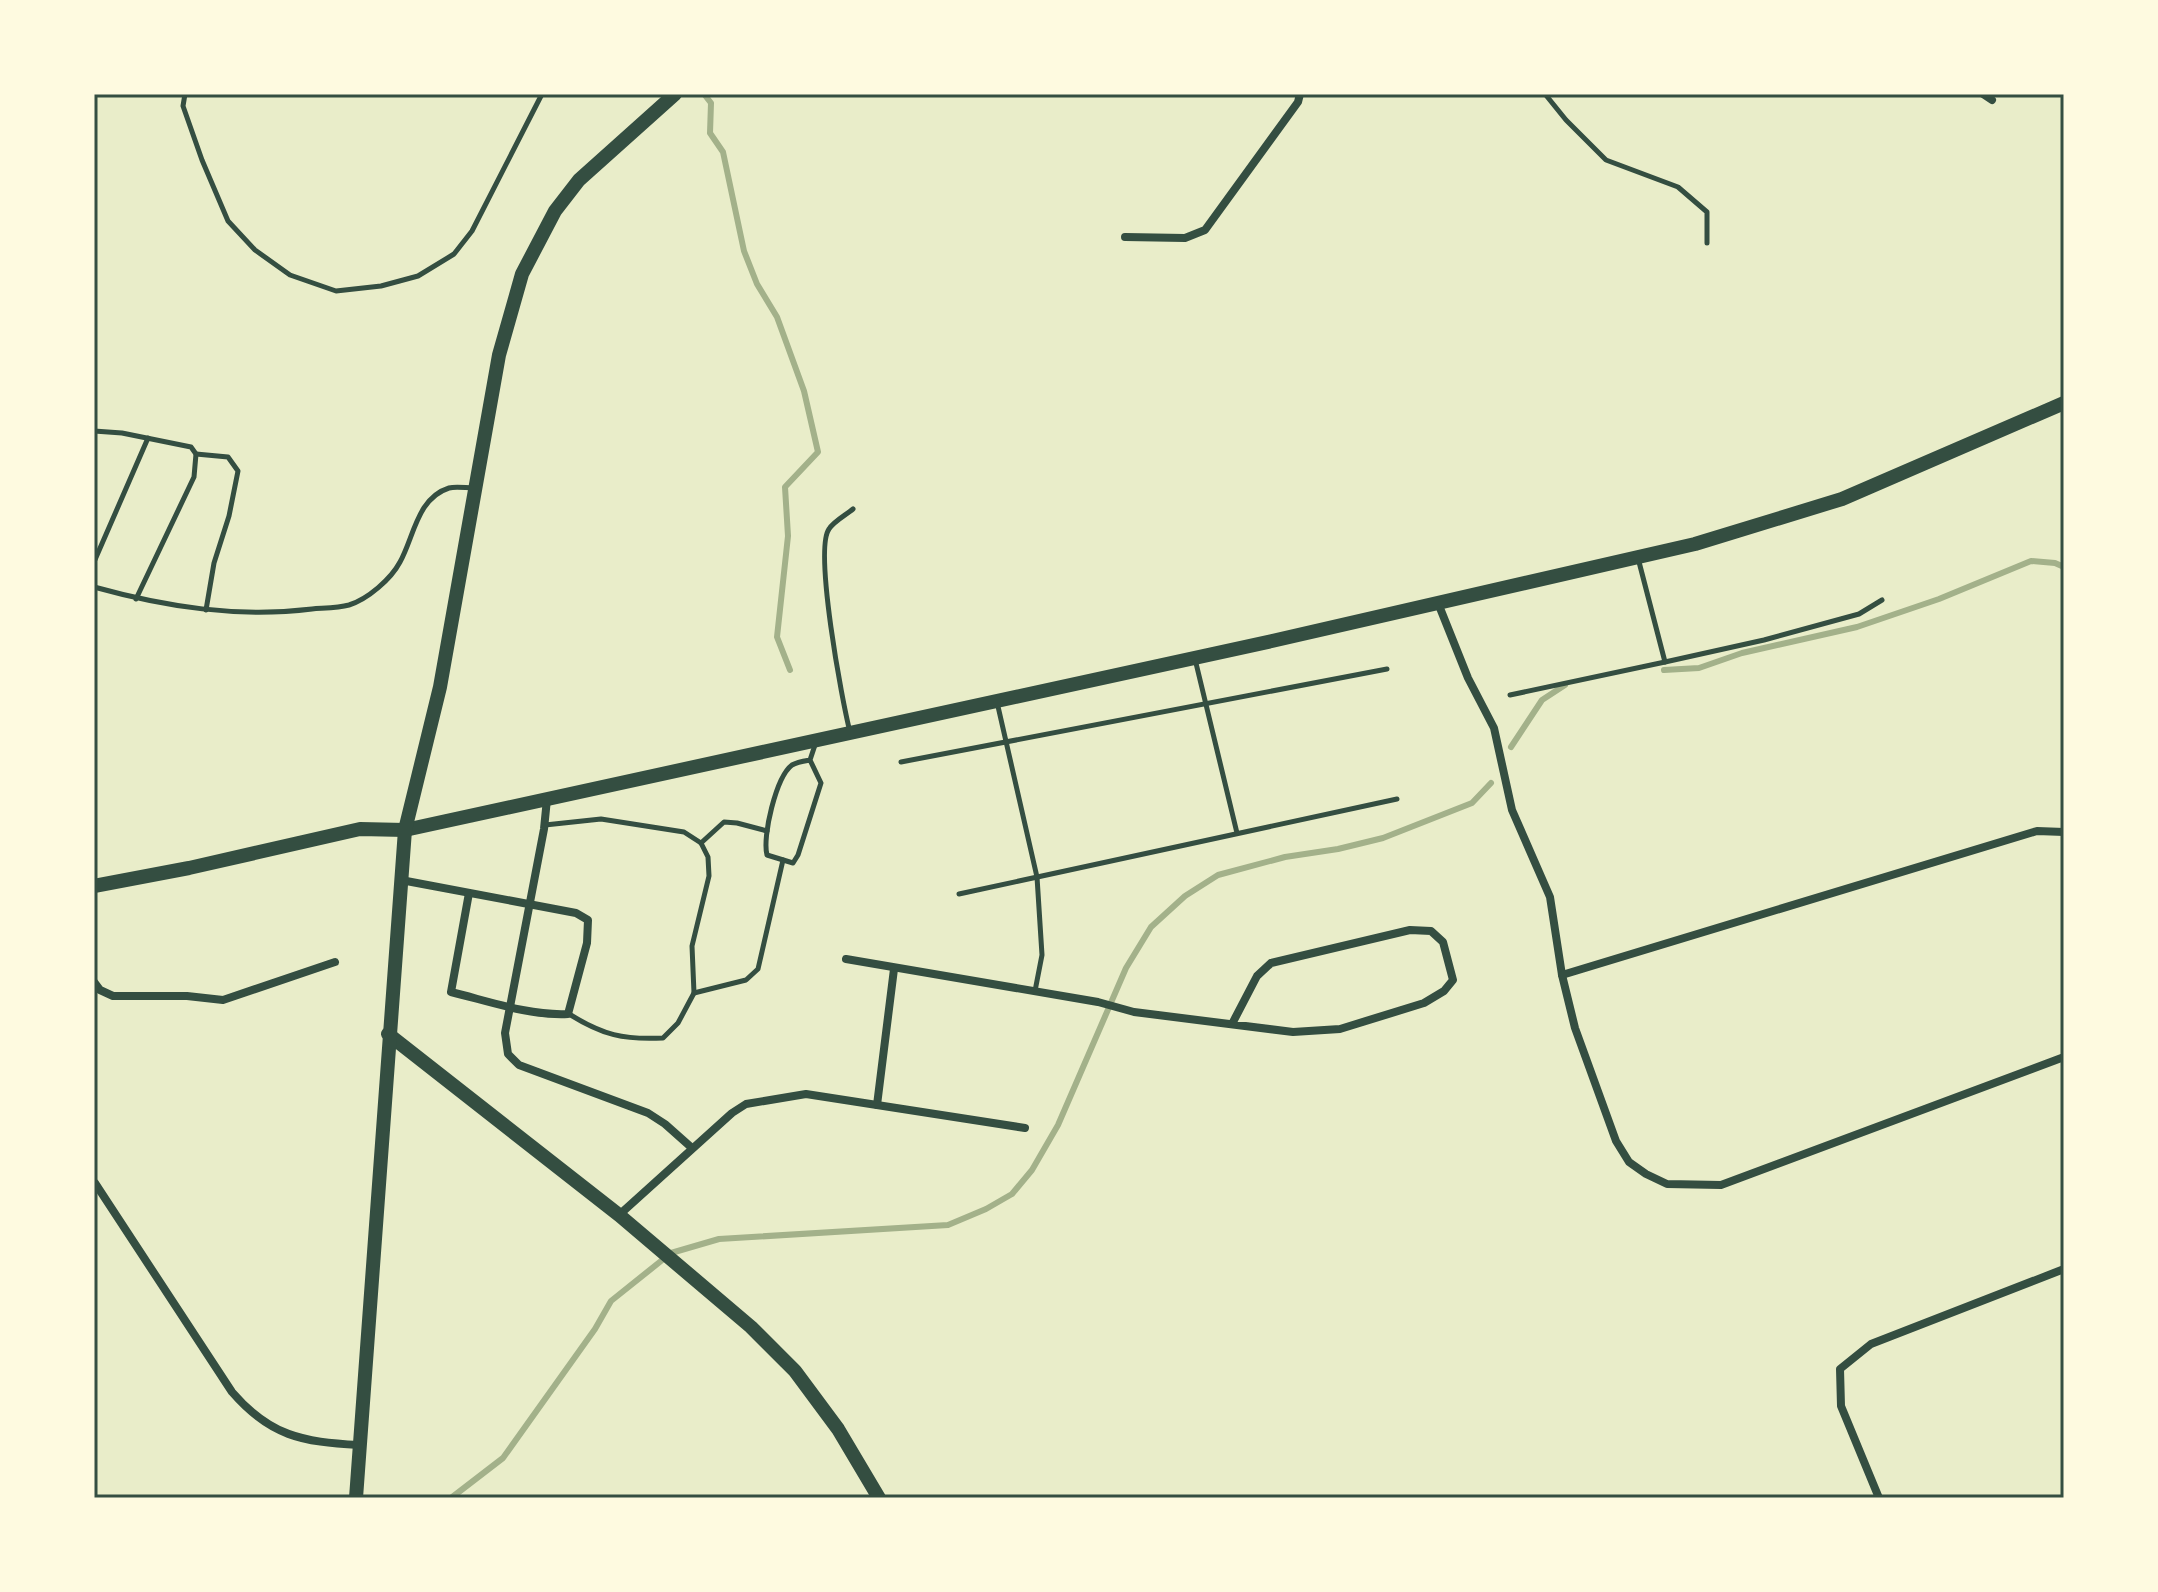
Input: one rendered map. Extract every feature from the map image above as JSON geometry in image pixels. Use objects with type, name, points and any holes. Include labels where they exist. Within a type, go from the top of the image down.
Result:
[{"type":"street","points":[[356,1498],[405,830],[440,687],[499,355],[522,274],[555,211],[579,180],[675,94]]},
{"type":"street","points":[[1125,237],[1185,238],[1205,230],[1298,102],[1300,94]]},
{"type":"street","points":[[1983,94],[1992,100]]},
{"type":"street","points":[[94,886],[360,829],[405,830],[1695,544],[1842,499],[2064,403]]},
{"type":"street","points":[[1438,603],[1468,678],[1494,728],[1512,810],[1550,897],[1562,975],[1575,1028],[1616,1141],[1629,1162],[1667,1184],[1721,1185],[2064,1057]]},
{"type":"street","points":[[547,799],[505,1033],[508,1054],[519,1065],[648,1113],[692,1148]]},
{"type":"street","points":[[1562,975],[2037,831],[2064,832]]},
{"type":"street","points":[[401,880],[576,913],[588,920],[587,943],[568,1014],[556,1015],[510,1007],[451,992],[469,893]]},
{"type":"street","points":[[846,959],[1098,1002],[1134,1012],[1293,1032],[1340,1029],[1424,1003],[1444,991],[1453,980],[1443,942],[1431,931],[1410,930],[1271,963],[1257,976],[1232,1024]]},
{"type":"street","points":[[94,982],[100,990],[113,996],[187,996],[223,1000],[335,962]]},
{"type":"street","points":[[877,1105],[894,969]]},
{"type":"street","points":[[388,1034],[687,1270],[795,1371],[838,1429],[879,1498]]},
{"type":"street","points":[[619,1215],[732,1113],[746,1104],[806,1094],[1025,1128]]},
{"type":"street","points":[[95,1183],[232,1392],[247,1410],[269,1427],[293,1437],[317,1443],[359,1445]]},
{"type":"street","points":[[1879,1498],[1841,1406],[1840,1369],[1871,1344],[2064,1269]]},
{"type":"lane","points":[[178,94],[228,221],[255,250],[290,275],[336,291],[381,286],[418,276],[454,254],[472,231],[542,94]]},
{"type":"lane","points":[[183,106],[185,94]]},
{"type":"lane","points":[[1545,94],[1606,160],[1678,187],[1707,212],[1707,243]]},
{"type":"lane","points":[[94,431],[191,447],[196,454],[194,477],[136,599]]},
{"type":"lane","points":[[94,562],[148,438]]},
{"type":"lane","points":[[196,454],[228,457],[238,471],[229,516],[214,563],[206,610]]},
{"type":"lane","points":[[94,587],[136,599],[206,610],[279,613],[350,605],[381,585],[400,563],[418,518],[432,497],[450,487],[474,488]]},
{"type":"lane","points":[[850,733],[842,703],[824,545],[828,530],[853,509]]},
{"type":"lane","points":[[1638,557],[1665,662]]},
{"type":"lane","points":[[1510,695],[1764,640],[1859,614],[1882,600]]},
{"type":"lane","points":[[1195,657],[1237,833]]},
{"type":"lane","points":[[901,762],[1387,669]]},
{"type":"lane","points":[[997,701],[1037,877],[1042,955],[1035,992]]},
{"type":"lane","points":[[810,760],[794,764],[785,772],[773,803],[764,846],[767,855],[793,863],[821,783],[810,760],[816,740]]},
{"type":"lane","points":[[959,894],[1397,799]]},
{"type":"lane","points":[[544,825],[601,819],[684,832],[701,843],[708,857],[709,876],[692,946],[694,993],[678,1023],[663,1038],[635,1039],[606,1034],[568,1014]]},
{"type":"lane","points":[[701,843],[724,822],[767,831]]},
{"type":"lane","points":[[694,993],[746,980],[758,969],[783,860]]},
{"type":"waterway","points":[[704,94],[711,103],[710,133],[723,152],[744,251],[757,284],[777,317],[804,391],[818,452],[785,487],[788,536],[777,637],[790,670]]},
{"type":"waterway","points":[[1664,670],[1699,668],[1742,653],[1857,627],[1939,599],[2031,561],[2064,567]]},
{"type":"waterway","points":[[1511,747],[1542,700],[1565,685]]},
{"type":"waterway","points":[[451,1498],[503,1458],[595,1329],[611,1301],[671,1253],[719,1239],[948,1225],[1012,1194],[1032,1170],[1058,1125],[1126,968],[1151,927],[1185,896],[1218,875],[1285,857],[1383,838],[1472,803],[1491,783]]}]
